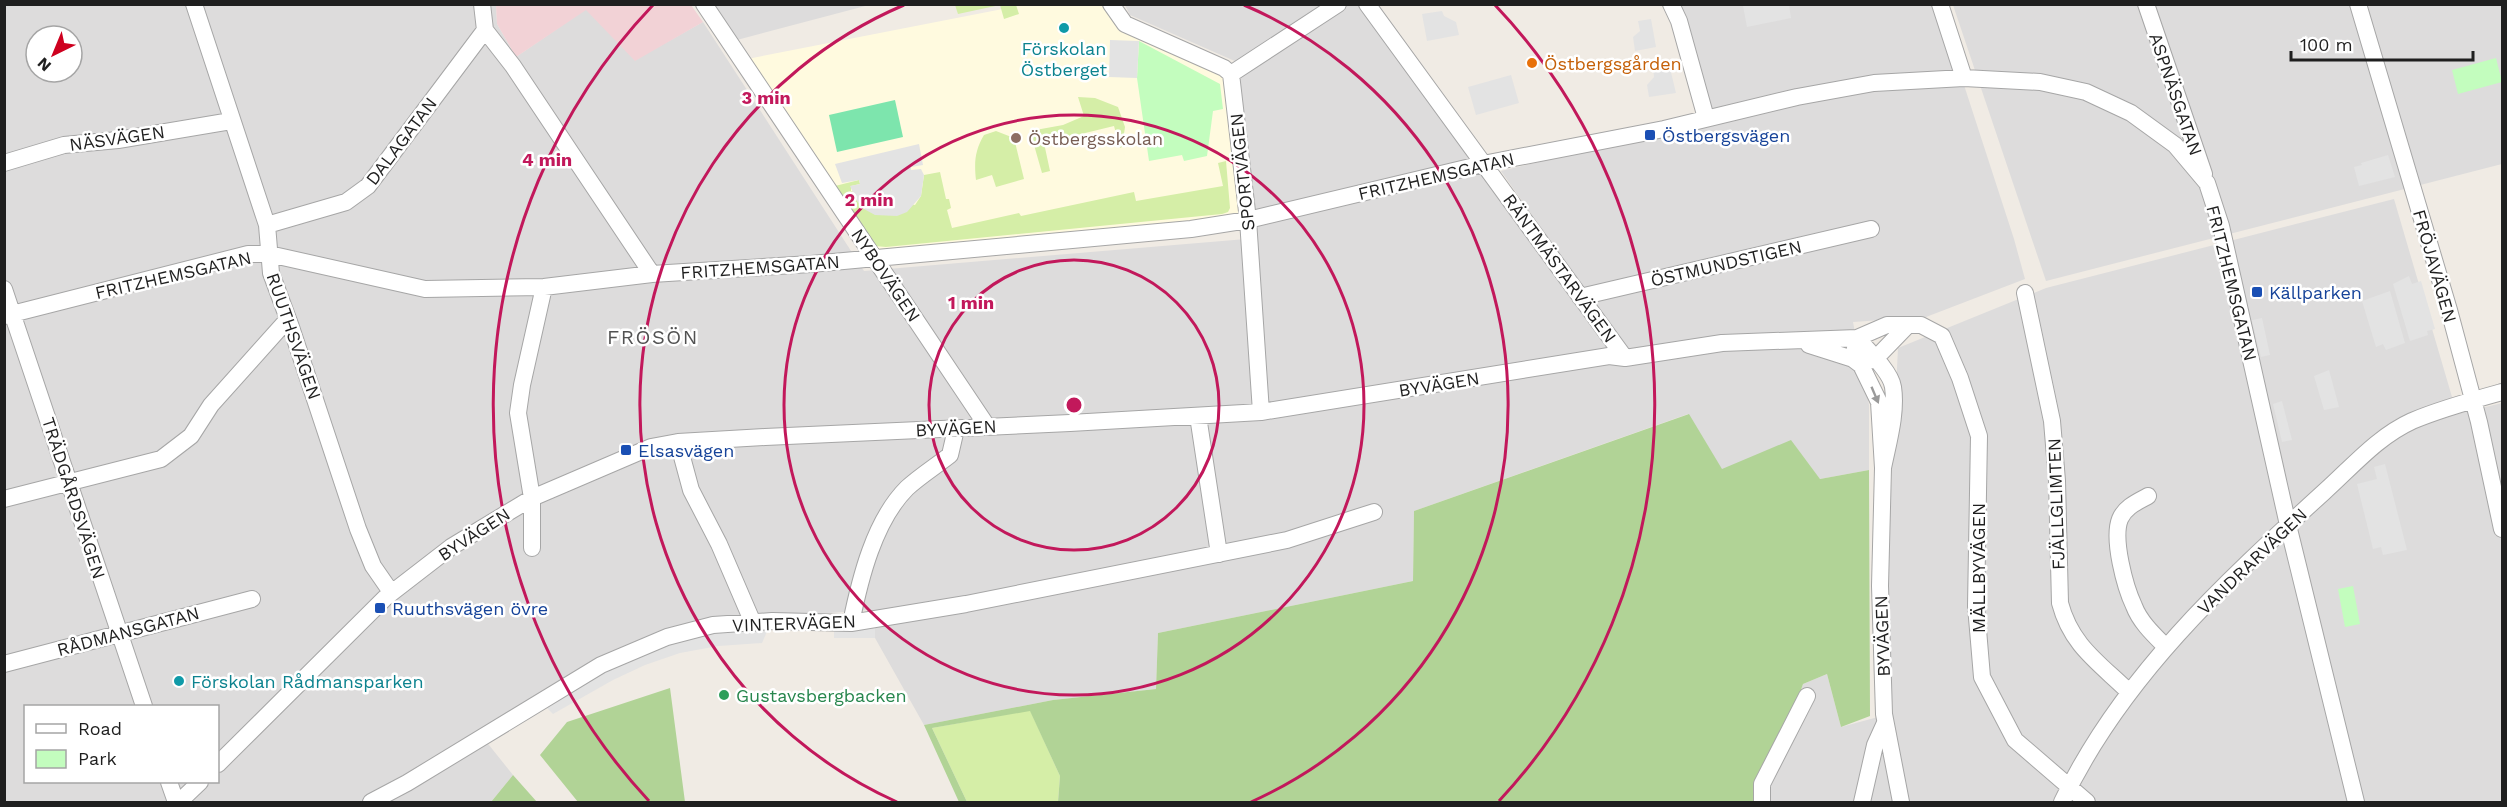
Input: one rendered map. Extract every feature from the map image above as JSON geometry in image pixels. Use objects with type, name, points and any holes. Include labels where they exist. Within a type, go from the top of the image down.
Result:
[{"type":"street","name":"RUUTHSVÄGEN","points":[[194,4],[267,225],[271,273],[358,529],[373,566],[391,592]]},
{"type":"street","points":[[482,4],[485,30],[513,66],[652,274]]},
{"type":"street","name":"NYBOVÄGEN","points":[[705,4],[987,426]]},
{"type":"street","points":[[1111,4],[1125,24],[1224,68],[1231,74],[1338,4]]},
{"type":"street","name":"RÄNTMÄSTARVÄGEN","points":[[1367,4],[1625,358]]},
{"type":"street","points":[[1671,4],[1679,21],[1706,118]]},
{"type":"street","points":[[1940,4],[1964,78]]},
{"type":"street","name":"ASPNÄSGATAN","points":[[2146,4],[2207,183]]},
{"type":"street","name":"FRÖJAVÄGEN","points":[[2358,4],[2473,400],[2502,529]]},
{"type":"street","name":"DALAGATAN","points":[[267,225],[346,202],[368,186],[485,30]]},
{"type":"street","name":"SPORTVÄGEN","points":[[1231,74],[1248,220],[1261,412]]},
{"type":"street","name":"FRITZHEMSGATAN","points":[[9,315],[248,254],[269,255],[426,289],[544,287],[652,274],[874,258],[1179,230],[1248,220],[1483,164],[1664,129],[1797,97],[1874,83],[1964,78],[2040,82],[2086,92],[2131,113],[2175,145],[2207,183],[2221,226],[2288,525],[2356,802]]},
{"type":"street","name":"NÄSVÄGEN","points":[[4,164],[64,144],[118,140],[231,121]]},
{"type":"street","name":"ÖSTMUNDSTIGEN","points":[[1580,297],[1871,229]]},
{"type":"street","points":[[532,548],[532,498],[518,413],[522,384],[544,287]]},
{"type":"street","name":"TRÄDGÅRDSVÄGEN","points":[[4,289],[9,315],[69,483],[144,705]]},
{"type":"street","name":"FJÄLLGLIMTEN","points":[[2025,293],[2050,400],[2057,481],[2060,603],[2064,618],[2075,639],[2128,691]]},
{"type":"street","points":[[4,500],[161,459],[191,436],[211,405],[288,319]]},
{"type":"street","name":"MÄLLBYVÄGEN","points":[[1857,338],[1887,325],[1921,325],[1942,336],[1960,378],[1979,436],[1976,606],[1982,677],[2015,740],[2066,795],[2087,802]]},
{"type":"street","points":[[1857,338],[1863,361],[1908,325]]},
{"type":"street","name":"BYVÄGEN","points":[[219,763],[391,592],[451,547],[532,498],[651,447],[678,442],[1261,412],[1609,356],[1625,358],[1722,343],[1857,338]]},
{"type":"street","name":"BYVÄGEN","points":[[1798,341],[1863,361],[1879,402],[1883,468],[1880,585],[1885,723],[1901,802]]},
{"type":"street","name":"VANDRARVÄGEN","points":[[2066,795],[2128,691],[2180,630],[2369,449],[2412,421],[2502,392]]},
{"type":"street","points":[[1198,416],[1219,554]]},
{"type":"street","points":[[851,623],[860,578],[893,504],[907,488],[951,455],[956,429]]},
{"type":"street","points":[[678,442],[691,490],[719,544],[753,623]]},
{"type":"street","points":[[2148,496],[2130,505],[2120,518],[2116,541],[2134,607],[2147,627],[2166,647]]},
{"type":"street","name":"VINTERVÄGEN","points":[[371,802],[618,657],[667,637],[713,625],[772,621],[851,623],[1044,590],[1287,540],[1374,512]]},
{"type":"street","name":"RÅDMANSGATAN","points":[[4,664],[252,599]]},
{"type":"street","points":[[1762,802],[1762,784],[1807,696]]},
{"type":"street","points":[[1862,802],[1875,745],[1885,723]]},
{"type":"street","points":[[169,783],[177,802],[199,783]]},
{"type":"shaded area","points":[[5,5],[496,5],[497,24],[516,57],[586,9],[635,60],[703,22],[864,271],[1258,238],[1237,62],[1130,15],[1125,5],[1378,5],[1562,258],[1501,171],[1703,123],[1670,15],[1663,5],[1938,5],[2025,279],[1926,317],[1853,322],[1869,405],[1869,470],[1820,479],[1791,441],[1722,470],[1688,414],[1414,511],[1413,581],[1158,633],[1156,689],[1053,700],[924,725],[875,638],[875,628],[869,610],[711,622],[481,735],[513,775],[491,802],[5,802]]},
{"type":"shaded area","points":[[496,5],[691,5],[703,22],[635,61],[586,10],[516,57],[497,24]]},
{"type":"shaded area","points":[[715,5],[869,5],[737,40]]},
{"type":"shaded area","name":"Östbergsskolan","points":[[1023,5],[1111,5],[1114,11],[1224,68],[1248,220],[875,258],[742,60]]},
{"type":"shaded area","points":[[1789,5],[1791,18],[1747,27],[1743,6]]},
{"type":"shaded area","points":[[1953,5],[2502,5],[2502,164],[2046,281]]},
{"type":"shaded area","points":[[1442,11],[1444,16],[1456,22],[1459,35],[1427,41],[1422,14]]},
{"type":"shaded area","points":[[1651,19],[1656,47],[1635,51],[1633,37],[1640,31],[1638,21]]},
{"type":"shaded area","points":[[1110,40],[1139,41],[1137,78],[1109,77]]},
{"type":"shaded area","points":[[1669,64],[1676,93],[1649,97],[1647,85],[1654,77],[1653,67]]},
{"type":"shaded area","points":[[1511,75],[1519,103],[1476,115],[1468,87]]},
{"type":"shaded area","points":[[919,144],[923,165],[911,167],[911,170],[921,169],[924,175],[921,196],[907,212],[897,216],[875,215],[864,209],[857,201],[850,186],[860,184],[859,180],[842,183],[835,164]]},
{"type":"shaded area","points":[[2388,155],[2395,177],[2359,186],[2354,167]]},
{"type":"shaded area","points":[[2394,199],[2457,414],[2502,403],[2502,802],[1766,802],[1765,795],[1803,684],[1827,674],[1841,727],[1893,713],[1887,646],[1887,573],[1898,348],[2046,288]]},
{"type":"shaded area","points":[[2409,276],[2412,284],[2421,281],[2435,329],[2427,331],[2428,335],[2410,341],[2393,284]]},
{"type":"shaded area","points":[[2390,291],[2405,343],[2386,350],[2383,344],[2376,347],[2362,301]]},
{"type":"shaded area","points":[[2262,318],[2270,355],[2261,357],[2252,321],[2248,321]]},
{"type":"shaded area","points":[[2329,370],[2339,407],[2324,410],[2314,376]]},
{"type":"shaded area","points":[[2282,401],[2292,440],[2282,442],[2273,404]]},
{"type":"shaded area","points":[[2385,464],[2407,550],[2383,555],[2381,547],[2373,549],[2357,484],[2377,479],[2374,467]]},
{"type":"shaded area","points":[[769,627],[762,643],[718,646],[680,653],[645,665],[613,680],[553,714],[546,707],[628,658],[712,631]]},
{"type":"shaded area","points":[[834,627],[875,628],[875,638],[834,638]]},
{"type":"green space","points":[[955,5],[1000,5],[958,14]]},
{"type":"green space","points":[[1000,5],[1016,5],[1019,14],[1004,19]]},
{"type":"green space","points":[[1139,41],[1220,84],[1223,109],[1213,111],[1207,156],[1184,161],[1182,155],[1149,161],[1137,78]]},
{"type":"green space","points":[[2496,58],[2502,82],[2458,94],[2452,70]]},
{"type":"green space","points":[[1078,97],[1095,98],[1118,107],[1125,127],[1122,147],[1120,148],[1114,126],[1044,143],[1050,171],[1042,173],[1030,131],[1063,125],[1084,116]]},
{"type":"green space","points":[[895,100],[903,137],[837,152],[829,115]]},
{"type":"green space","points":[[996,131],[1014,138],[1024,179],[996,187],[992,175],[976,180],[975,167],[977,151],[984,135]]},
{"type":"green space","points":[[1226,161],[1230,208],[1228,212],[1222,214],[886,247],[875,246],[835,186],[859,180],[860,184],[851,186],[851,191],[915,205],[921,196],[924,175],[940,172],[946,199],[949,199],[951,208],[947,210],[952,228],[1134,192],[1136,201],[1223,186],[1218,163]]},
{"type":"green space","points":[[1689,414],[1722,469],[1791,440],[1820,479],[1869,470],[1870,716],[1841,727],[1827,674],[1803,684],[1765,795],[1766,802],[1058,802],[1060,776],[1030,711],[932,728],[967,802],[959,802],[924,725],[1053,700],[1156,689],[1158,633],[1413,581],[1414,511]]},
{"type":"green space","points":[[2353,586],[2360,624],[2345,627],[2338,589]]},
{"type":"green space","points":[[670,688],[685,802],[578,802],[540,755],[567,722]]},
{"type":"green space","points":[[1030,710],[1060,776],[1058,802],[967,802],[932,728]]},
{"type":"green space","points":[[513,775],[537,802],[491,802]]},
{"type":"place","name":"Förskolan Östberget","points":[[1064,28]]},
{"type":"place","name":"Östbergsgården","points":[[1532,63]]},
{"type":"place","name":"Östbergsvägen","points":[[1650,135]]},
{"type":"place","name":"Östbergsskolan","points":[[1016,138]]},
{"type":"place","name":"Källparken","points":[[2257,292]]},
{"type":"place","name":"Elsasvägen","points":[[626,450]]},
{"type":"place","name":"Ruuthsvägen övre","points":[[380,608]]},
{"type":"place","name":"Förskolan Rådmansparken","points":[[179,681]]},
{"type":"place","name":"Gustavsbergbacken","points":[[724,695]]},
{"type":"district","name":"FRÖSÖN","points":[[653,337]]}]
